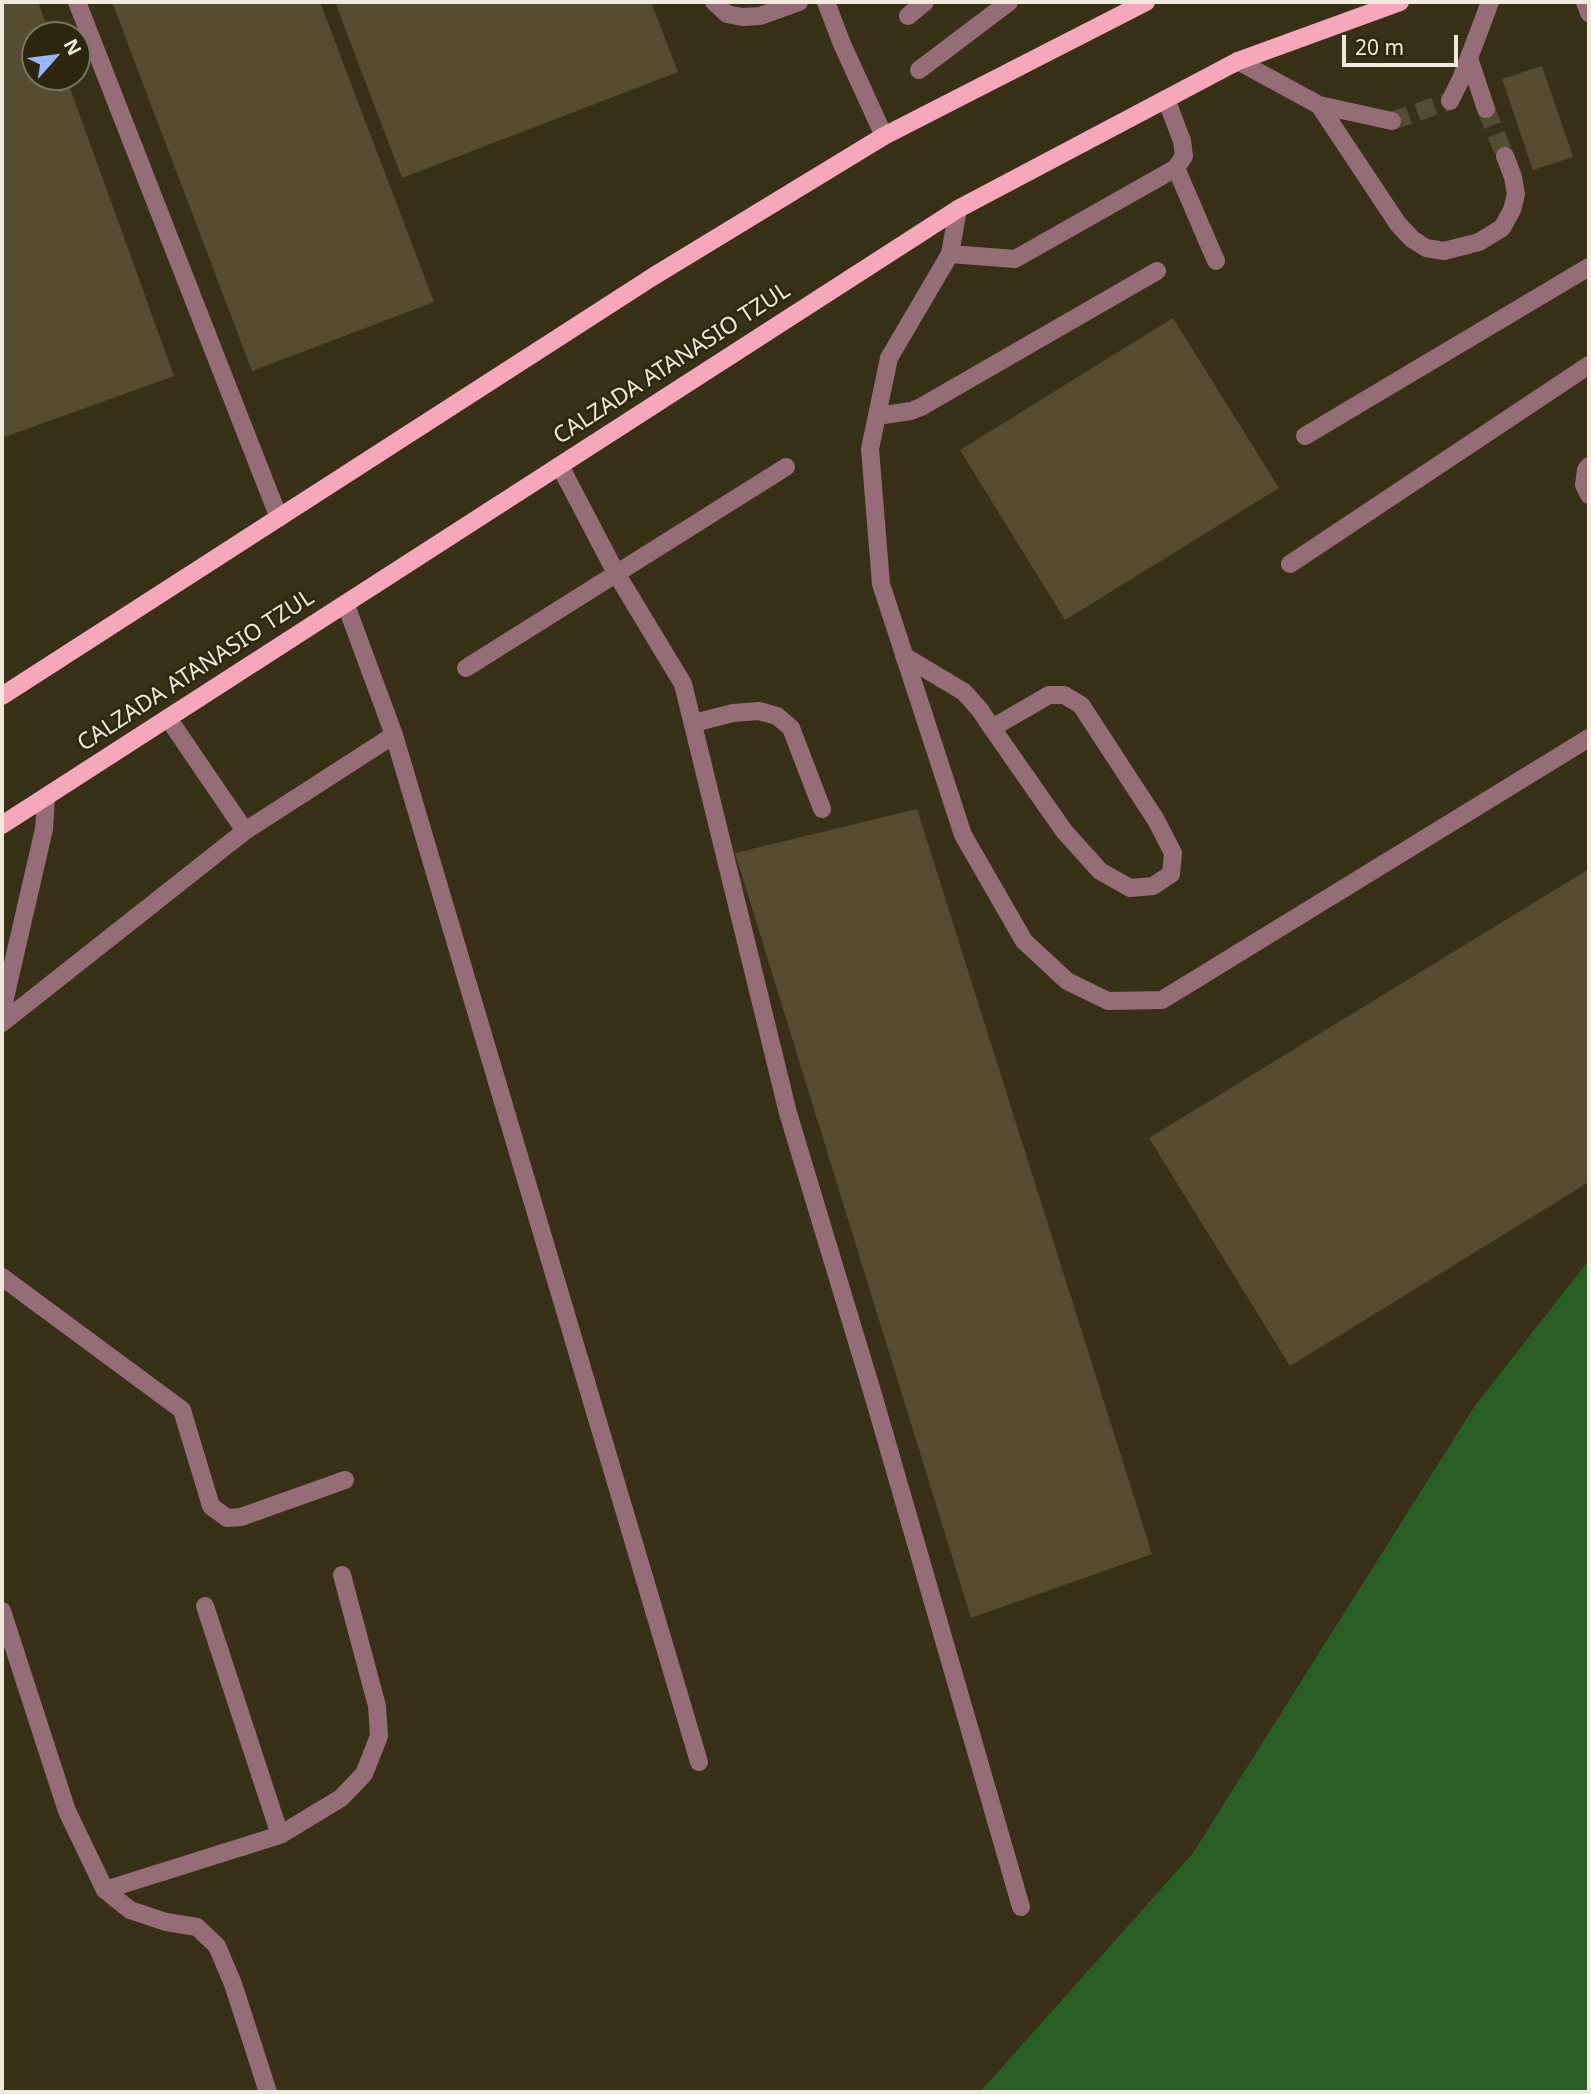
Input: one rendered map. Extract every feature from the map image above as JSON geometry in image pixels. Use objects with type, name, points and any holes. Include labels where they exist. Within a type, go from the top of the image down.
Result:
[{"type":"main road","points":[[2,696],[654,276],[884,136],[1146,2]]},
{"type":"main road","name":"CALZADA ATANASIO TZUL","points":[[2,825],[958,209],[1238,61],[1400,2]]},
{"type":"lane","points":[[77,2],[279,518]]},
{"type":"lane","points":[[714,2],[727,14],[742,17],[760,16],[800,2]]},
{"type":"lane","points":[[826,2],[884,136]]},
{"type":"lane","points":[[908,16],[925,2]]},
{"type":"lane","points":[[919,70],[1009,2]]},
{"type":"lane","points":[[1450,101],[1490,2]]},
{"type":"lane","points":[[1585,2],[1589,13]]},
{"type":"lane","points":[[1469,58],[1486,109]]},
{"type":"lane","points":[[1238,61],[1319,105],[1392,121]]},
{"type":"lane","points":[[950,254],[1015,259],[1175,168],[1184,156],[1182,141],[1166,99]]},
{"type":"lane","points":[[1319,105],[1398,224],[1412,240],[1426,248],[1444,251],[1479,242],[1502,228],[1512,210],[1516,194],[1505,156]]},
{"type":"lane","points":[[1175,168],[1216,261]]},
{"type":"lane","points":[[958,209],[950,254],[888,358],[870,449],[881,584],[963,835],[1024,941],[1068,981],[1108,1001],[1163,1000],[1589,738]]},
{"type":"lane","points":[[1305,436],[1589,267]]},
{"type":"lane","points":[[877,416],[921,407],[1157,271]]},
{"type":"lane","points":[[1290,564],[1589,365]]},
{"type":"lane","points":[[560,466],[616,572],[683,684],[788,1113],[874,1398],[1021,1907]]},
{"type":"lane","points":[[466,668],[786,467]]},
{"type":"lane","points":[[1589,467],[1584,485],[1589,495]]},
{"type":"lane","points":[[346,605],[394,735],[699,1762]]},
{"type":"lane","points":[[904,656],[964,692],[1063,831],[1100,872],[1130,888],[1153,886],[1171,874],[1174,853],[1156,820],[1081,705],[1065,695],[1049,695],[992,728]]},
{"type":"lane","points":[[694,723],[733,713],[759,711],[777,716],[791,728],[822,809]]},
{"type":"lane","points":[[168,718],[245,831]]},
{"type":"lane","points":[[2,1023],[245,831],[394,735]]},
{"type":"lane","points":[[2,1011],[44,829],[46,797]]},
{"type":"lane","points":[[2,1277],[181,1410],[211,1506],[227,1518],[241,1517],[345,1480]]},
{"type":"lane","points":[[105,1890],[280,1835],[341,1798],[364,1774],[379,1736],[377,1706],[342,1575]]},
{"type":"lane","points":[[205,1606],[280,1835]]},
{"type":"lane","points":[[2,1611],[67,1811],[105,1890],[130,1909],[166,1923],[197,1927],[217,1947],[233,1984],[268,2092]]},
{"type":"green space","points":[[1589,1260],[1589,2092],[980,2092],[1193,1853],[1474,1407]]},
{"type":"building","points":[[2,2],[38,2],[45,21],[21,21],[21,91],[71,91],[174,376],[2,438]]},
{"type":"building","points":[[112,2],[320,2],[434,302],[252,371]]},
{"type":"building","points":[[335,2],[651,2],[678,72],[402,178]]},
{"type":"building","points":[[1542,66],[1573,157],[1533,170],[1502,79]]},
{"type":"building","points":[[1173,318],[1279,488],[1065,620],[960,450]]},
{"type":"building","points":[[917,809],[1152,1554],[971,1618],[735,853]]},
{"type":"building","points":[[1589,869],[1589,1182],[1290,1366],[1149,1138]]},
{"type":"tunnel","points":[[1392,121],[1450,101]]},
{"type":"tunnel","points":[[1486,109],[1505,156]]}]
